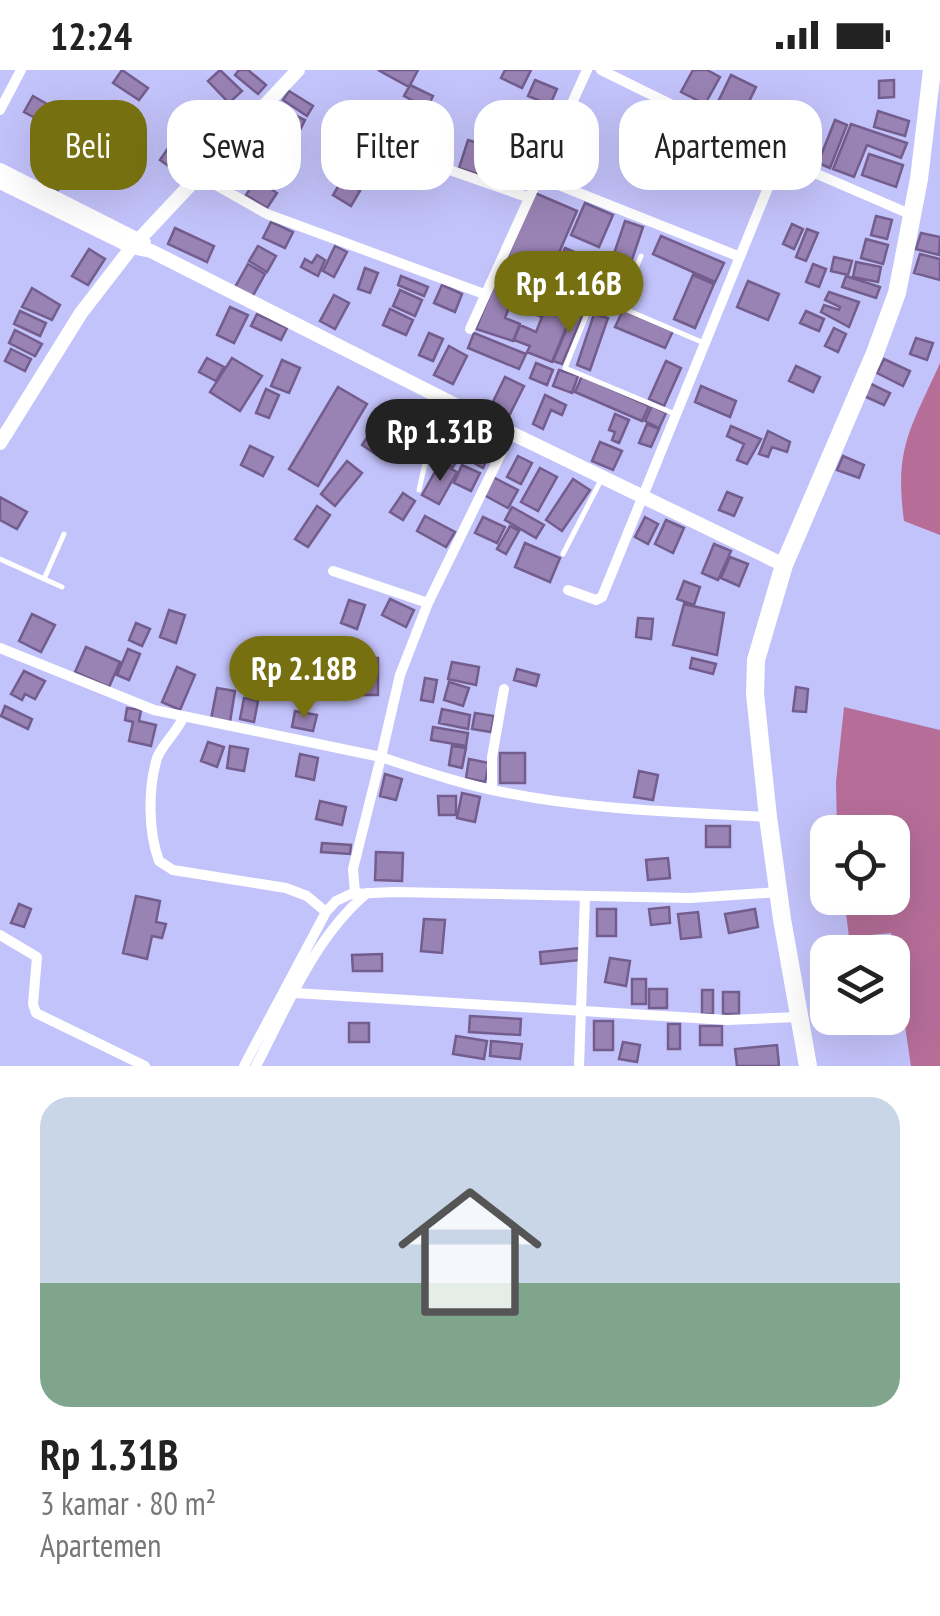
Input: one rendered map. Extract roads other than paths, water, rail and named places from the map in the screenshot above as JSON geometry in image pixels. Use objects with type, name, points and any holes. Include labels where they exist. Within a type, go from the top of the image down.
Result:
[{"type":"highway","points":[[808,1066],[778,892],[754,677],[763,630],[784,566],[897,294],[914,216],[932,70]]},
{"type":"main road","points":[[269,100],[298,70]]},
{"type":"main road","points":[[0,170],[510,433],[784,566]]},
{"type":"main road","points":[[0,182],[136,242]]},
{"type":"main road","points":[[0,443],[7,415],[81,313],[136,242],[184,190]]},
{"type":"street","points":[[0,110],[21,70]]},
{"type":"street","points":[[572,100],[586,70]]},
{"type":"street","points":[[601,70],[662,100]]},
{"type":"street","points":[[454,172],[527,197]]},
{"type":"street","points":[[822,176],[914,216]]},
{"type":"street","points":[[225,190],[267,214],[484,294]]},
{"type":"street","points":[[470,329],[530,190]]},
{"type":"street","points":[[572,190],[740,256]]},
{"type":"street","points":[[568,590],[596,600],[602,597],[767,190]]},
{"type":"street","points":[[354,893],[353,869],[400,675],[428,604],[510,433]]},
{"type":"street","points":[[333,572],[428,604]]},
{"type":"street","points":[[0,648],[135,704],[183,718],[382,756],[492,790],[647,810],[768,816]]},
{"type":"street","points":[[492,790],[492,757],[504,689]]},
{"type":"street","points":[[183,718],[158,758],[150,817],[159,861],[183,872],[286,888],[307,896],[326,912]]},
{"type":"street","points":[[256,1066],[326,935],[368,892]]},
{"type":"street","points":[[244,1066],[326,912],[354,893],[690,898],[778,892]]},
{"type":"street","points":[[579,1066],[585,898]]},
{"type":"street","points":[[0,935],[36,958],[36,1013],[145,1066]]},
{"type":"street","points":[[295,993],[726,1020],[799,1017]]},
{"type":"lane","points":[[497,264],[610,312],[620,307],[642,256]]},
{"type":"lane","points":[[590,306],[565,368],[675,414]]},
{"type":"lane","points":[[620,307],[704,344]]},
{"type":"lane","points":[[420,490],[428,450],[453,404]]},
{"type":"lane","points":[[563,554],[602,477]]},
{"type":"lane","points":[[44,579],[64,534]]},
{"type":"lane","points":[[0,560],[62,587]]}]
